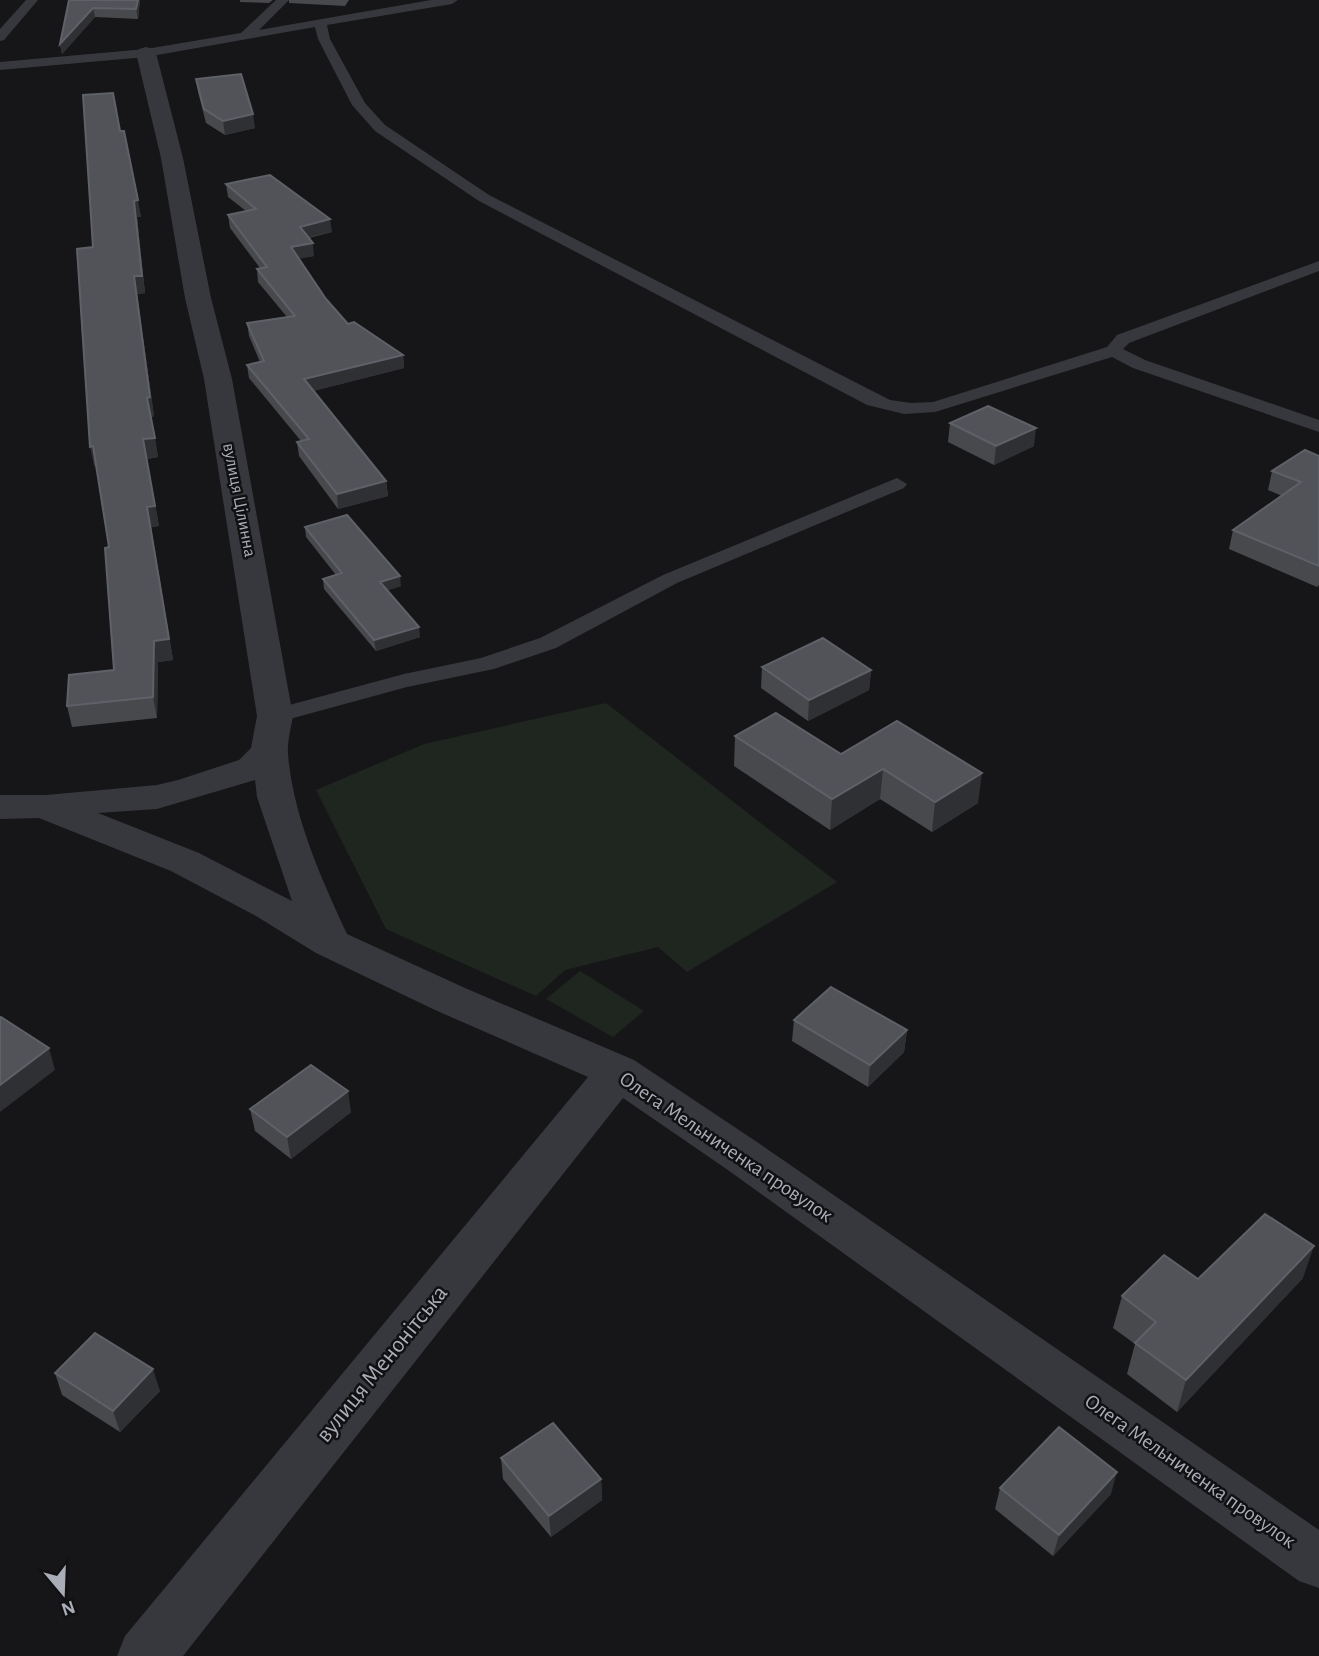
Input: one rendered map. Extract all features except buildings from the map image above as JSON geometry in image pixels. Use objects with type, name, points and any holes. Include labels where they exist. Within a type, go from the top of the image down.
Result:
[{"type":"street","name":"вулиця Цілинна","points":[[146,53],[172,158],[198,298],[218,379],[272,733],[276,797],[306,886],[331,943]]},
{"type":"street","points":[[22,807],[168,794],[252,768],[272,733]]},
{"type":"street","name":"Олега Мельниченка провулок","points":[[22,807],[185,862],[270,906],[331,943],[450,999],[618,1072],[741,1155],[1319,1562]]},
{"type":"street","name":"вулиця Менонітська","points":[[146,1656],[618,1072]]},
{"type":"lane","points":[[0,37],[32,0]]},
{"type":"lane","points":[[244,37],[283,0]]},
{"type":"lane","points":[[0,66],[146,53],[452,0]]},
{"type":"lane","points":[[320,23],[324,39],[359,105],[380,128],[435,167],[484,198],[873,401],[905,409],[935,407],[1113,351],[1123,339],[1319,266]]},
{"type":"lane","points":[[1113,351],[1139,364],[1319,426]]},
{"type":"lane","points":[[272,733],[404,681],[486,664],[548,643],[670,579],[897,484]]},
{"type":"shaded area","points":[[606,703],[837,882],[687,972],[658,947],[565,970],[536,996],[386,929],[316,790],[424,744]]},
{"type":"shaded area","points":[[580,971],[644,1011],[613,1037],[546,999]]}]
